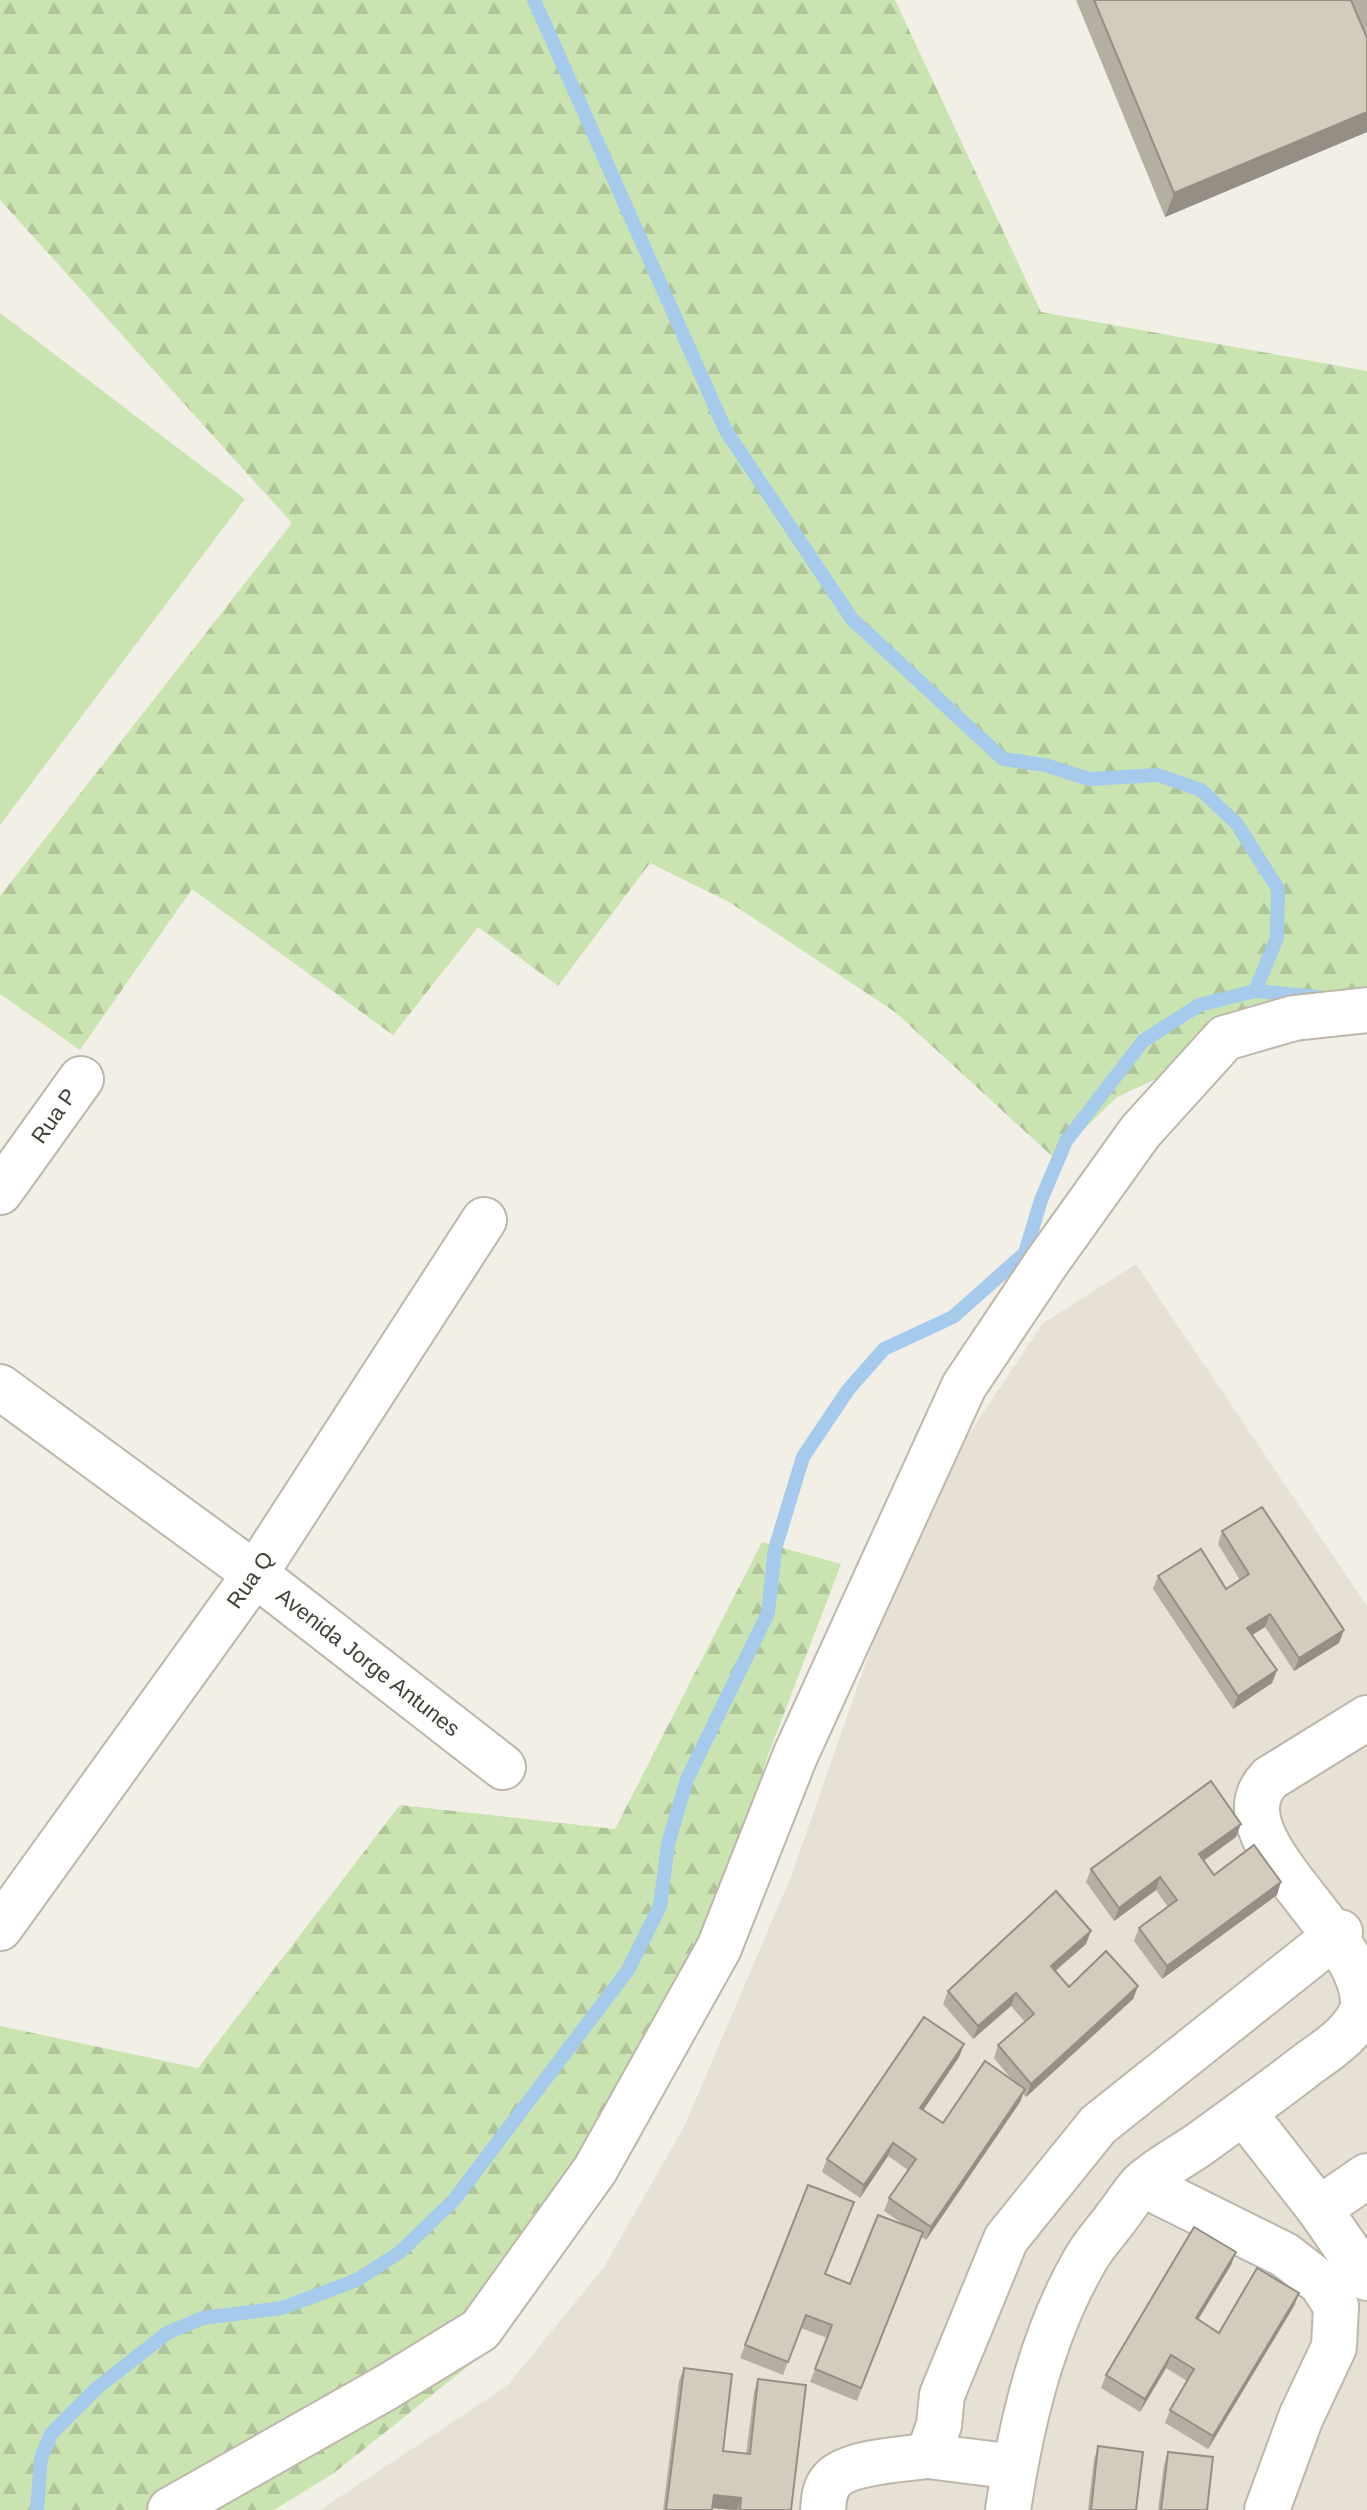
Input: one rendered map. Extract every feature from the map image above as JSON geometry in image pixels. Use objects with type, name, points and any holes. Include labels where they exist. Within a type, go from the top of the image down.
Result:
[{"type":"street","points":[[170,2510],[387,2387],[480,2330],[595,2170],[719,1948],[795,1756],[964,1386],[1047,1262],[1140,1132],[1225,1038],[1294,1018],[1367,1010]]},
{"type":"street","name":"Rua P","points":[[0,1192],[81,1079]]},
{"type":"street","name":"Rua Q","points":[[0,1928],[255,1574],[484,1220]]},
{"type":"street","name":"Avenida Jorge Antunes","points":[[0,1387],[255,1574],[503,1767]]},
{"type":"street","points":[[1008,2510],[1019,2439],[1046,2344],[1084,2261],[1142,2184],[1244,2113],[1335,2043],[1360,2017],[1365,1994],[1363,1978],[1340,1932],[1271,1845],[1257,1814],[1256,1800],[1270,1778],[1367,1718]]},
{"type":"street","points":[[928,2456],[939,2425],[942,2395],[1006,2239],[1098,2125],[1340,1932]]},
{"type":"street","points":[[1244,2113],[1319,2209],[1367,2278]]},
{"type":"street","points":[[1319,2209],[1367,2176]]},
{"type":"street","points":[[1142,2184],[1285,2255],[1321,2283],[1336,2306],[1334,2347],[1301,2417],[1267,2510]]},
{"type":"street","points":[[823,2510],[825,2491],[833,2479],[846,2471],[879,2463],[928,2456],[1015,2467]]},
{"type":"shaded area","points":[[1136,1264],[1367,1606],[1367,2510],[320,2510],[507,2386],[604,2267],[685,2125],[792,1874],[886,1605],[963,1443],[1042,1324]]},
{"type":"green space","points":[[0,0],[895,0],[1041,312],[1367,371],[1367,1003],[1267,1028],[1117,1097],[1054,1158],[895,1012],[729,902],[650,863],[558,986],[478,927],[393,1035],[192,889],[80,1050],[0,994],[0,896],[292,523],[0,200]]},
{"type":"green space","points":[[0,313],[245,499],[0,825]]},
{"type":"green space","points":[[762,1542],[841,1564],[766,1761],[674,2074],[501,2340],[334,2473],[274,2510],[0,2510],[0,2026],[198,2068],[400,1805],[615,1829]]},
{"type":"building","points":[[1094,0],[1351,0],[1367,38],[1367,112],[1174,193]]},
{"type":"building","points":[[1262,1507],[1344,1630],[1299,1658],[1270,1614],[1247,1628],[1277,1670],[1238,1696],[1158,1576],[1201,1549],[1226,1589],[1249,1574],[1222,1531]]},
{"type":"building","points":[[1211,1781],[1241,1824],[1199,1854],[1214,1875],[1254,1845],[1281,1882],[1167,1966],[1139,1928],[1177,1900],[1160,1877],[1119,1908],[1091,1869]]},
{"type":"building","points":[[1056,1891],[1091,1931],[1051,1966],[1069,1987],[1106,1951],[1138,1986],[1031,2084],[998,2045],[1034,2014],[1016,1993],[978,2026],[948,1991]]},
{"type":"building","points":[[924,2017],[964,2044],[920,2108],[943,2123],[985,2061],[1025,2089],[931,2227],[889,2198],[916,2159],[893,2143],[864,2185],[827,2159]]},
{"type":"building","points":[[808,2185],[854,2202],[825,2274],[850,2284],[878,2215],[923,2232],[861,2388],[815,2369],[832,2325],[806,2315],[788,2362],[745,2345]]},
{"type":"building","points":[[1194,2227],[1236,2252],[1196,2318],[1219,2333],[1257,2268],[1299,2293],[1213,2436],[1170,2410],[1194,2369],[1171,2355],[1145,2399],[1106,2375]]},
{"type":"building","points":[[684,2368],[732,2374],[723,2451],[750,2454],[758,2379],[806,2385],[791,2510],[740,2510],[741,2498],[714,2495],[712,2510],[666,2510]]},
{"type":"building","points":[[1098,2446],[1143,2452],[1136,2510],[1091,2510]]},
{"type":"building","points":[[1168,2452],[1213,2457],[1207,2510],[1161,2510]]},
{"type":"waterway","points":[[534,0],[726,431],[852,619],[1003,759],[1045,765],[1089,779],[1158,775],[1201,790],[1237,824],[1278,889],[1277,938],[1255,991]]},
{"type":"waterway","points":[[37,2510],[41,2458],[51,2434],[97,2388],[167,2333],[203,2318],[282,2308],[357,2280],[400,2252],[454,2200],[628,1970],[660,1906],[668,1844],[687,1779],[768,1613],[775,1549],[803,1457],[848,1390],[884,1349],[953,1317],[1025,1253],[1041,1200],[1066,1141],[1143,1041],[1199,1005],[1255,991],[1319,997]]}]
